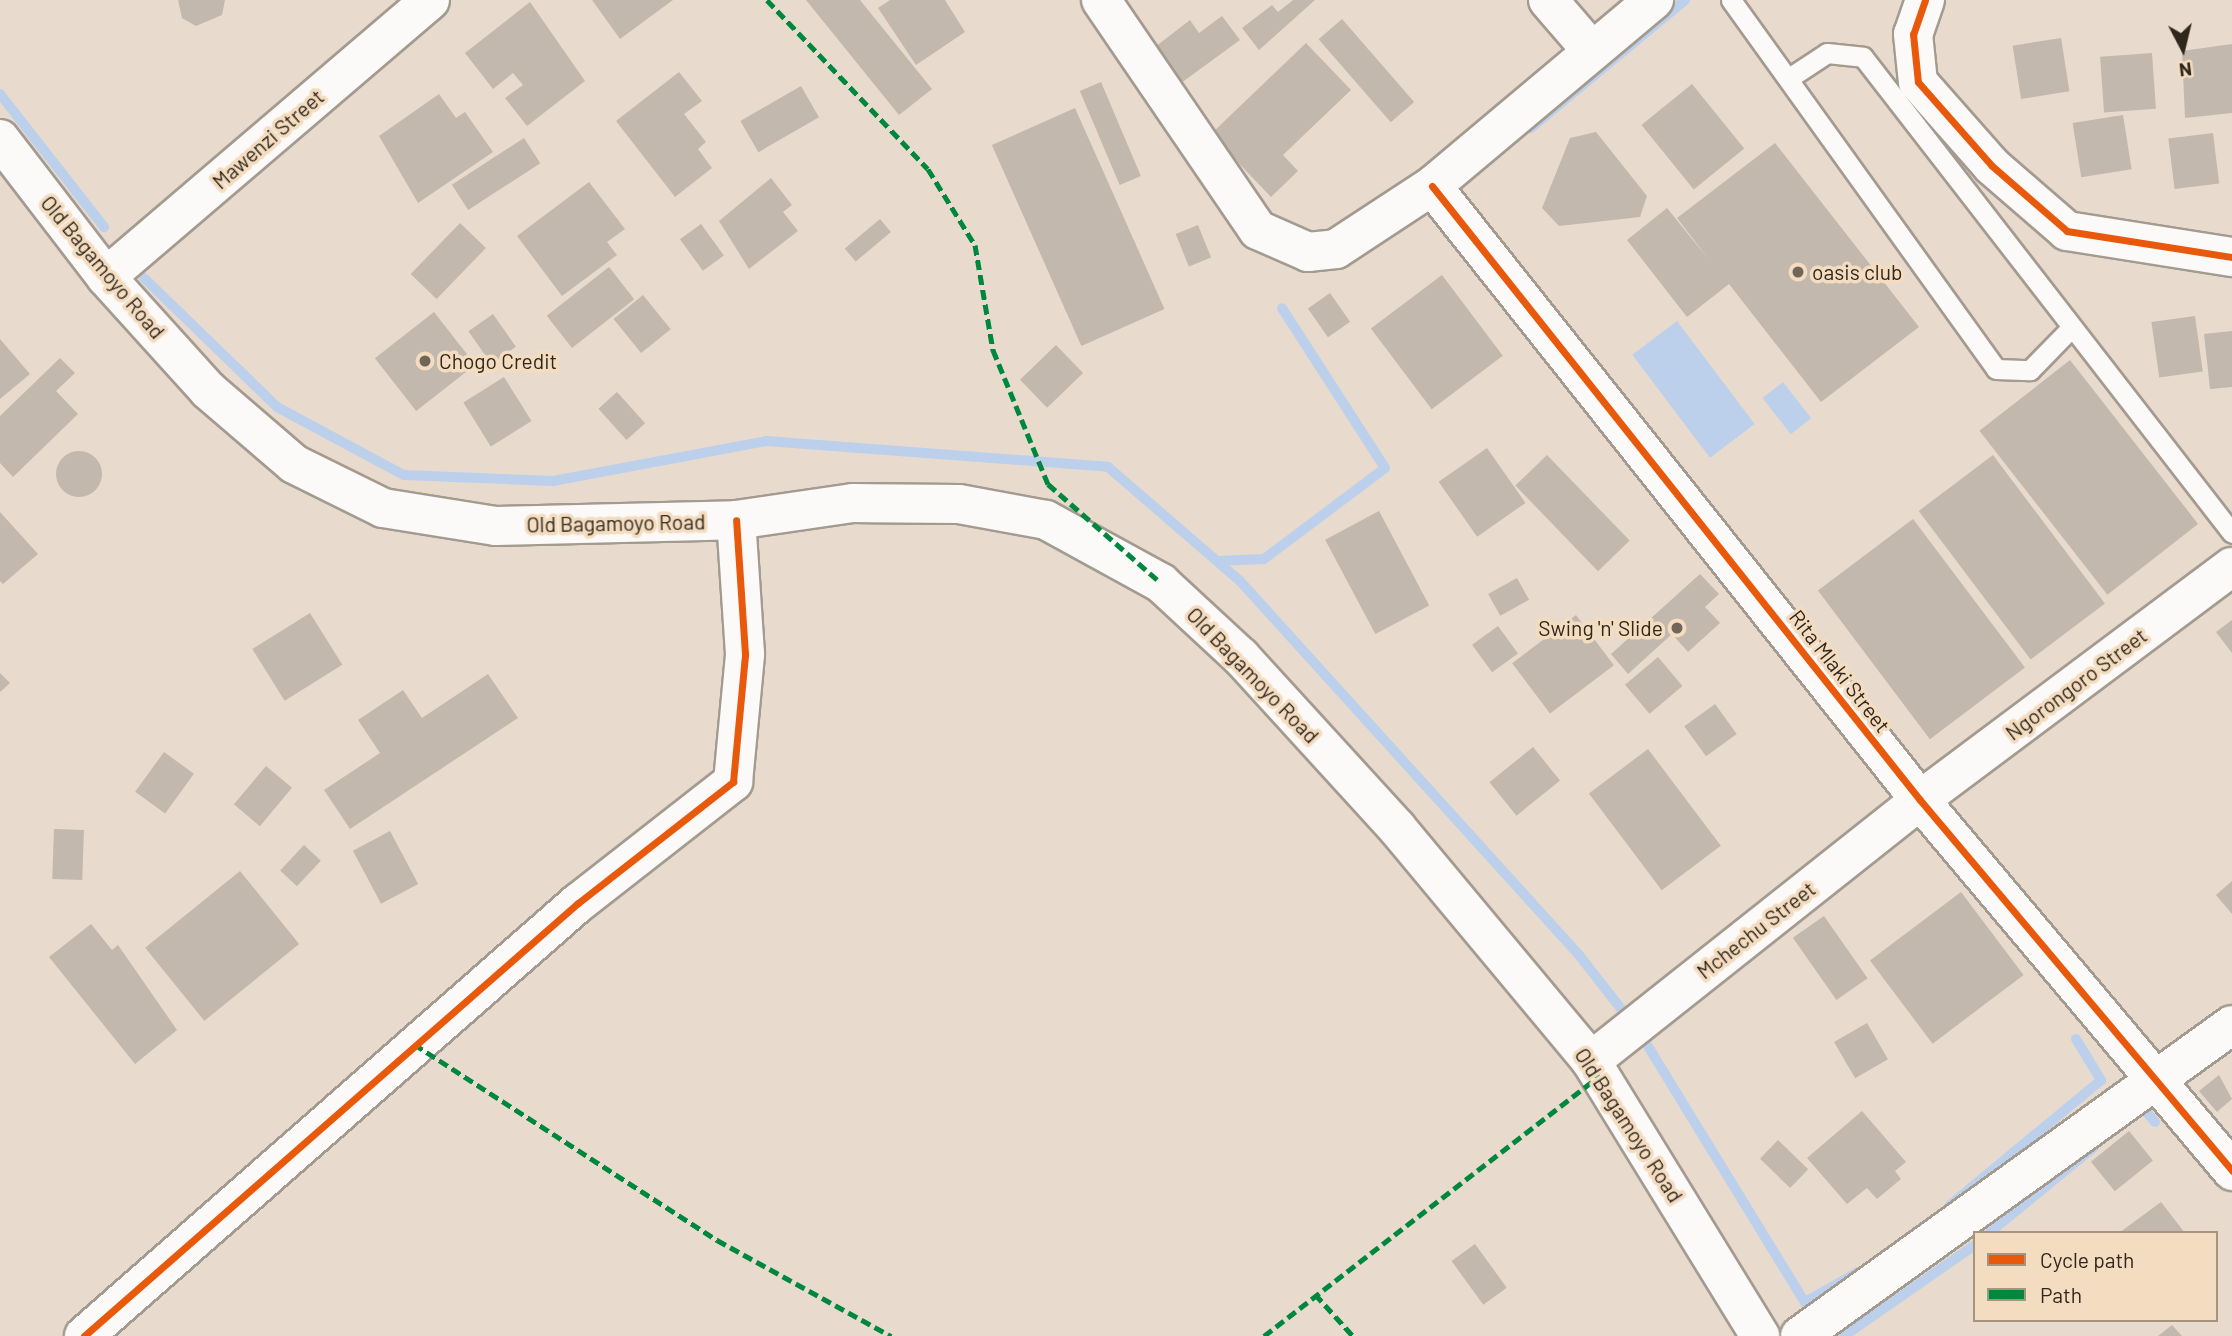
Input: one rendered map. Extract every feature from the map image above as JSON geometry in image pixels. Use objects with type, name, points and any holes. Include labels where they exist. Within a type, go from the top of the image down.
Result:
[{"type":"street","name":"Mawenzi Street","points":[[106,277],[430,0]]},
{"type":"street","points":[[1101,0],[1258,230],[1282,245],[1336,249],[1432,186],[1654,0]]},
{"type":"street","points":[[1548,0],[1592,51]]},
{"type":"street","points":[[1924,0],[1913,34],[1918,82],[1992,166],[2067,231],[2232,257]]},
{"type":"street","name":"Old Bagamoyo Road","points":[[0,139],[106,277],[208,390],[294,464],[383,508],[496,526],[736,520],[853,503],[959,504],[1046,520],[1161,583],[1241,657],[1397,828],[1591,1061],[1760,1336]]},
{"type":"street","name":"Rita Mlaki Street","points":[[1432,186],[1920,800],[2160,1082],[2232,1171]]},
{"type":"street","points":[[84,1336],[578,903],[733,782],[745,654],[736,520]]},
{"type":"street","name":"Ngorongoro Street","points":[[1920,800],[2232,567]]},
{"type":"street","name":"Mchechu Street","points":[[1591,1061],[1920,800]]},
{"type":"street","points":[[1800,1336],[2160,1082],[2232,1025]]},
{"type":"lane","points":[[1731,0],[1996,369],[2030,370],[2072,327]]},
{"type":"lane","points":[[1789,78],[1827,53],[1863,57],[2232,533]]},
{"type":"water","points":[[1677,321],[1755,424],[1710,458],[1632,355]]},
{"type":"water","points":[[1783,382],[1811,418],[1791,434],[1763,398]]},
{"type":"building","points":[[178,0],[225,0],[222,15],[196,26],[182,18]]},
{"type":"building","points":[[592,0],[673,0],[620,39]]},
{"type":"building","points":[[806,0],[860,0],[932,89],[899,115]]},
{"type":"building","points":[[890,0],[945,0],[965,32],[916,65],[878,8]]},
{"type":"building","points":[[1293,0],[1315,0],[1259,50],[1242,28],[1272,5],[1278,12]]},
{"type":"building","points":[[530,2],[585,81],[527,126],[505,98],[523,85],[513,73],[493,89],[465,53]]},
{"type":"building","points":[[1222,16],[1240,40],[1181,83],[1155,47],[1190,20],[1199,33]]},
{"type":"building","points":[[1342,19],[1414,102],[1391,122],[1319,39]]},
{"type":"building","points":[[2061,38],[2069,91],[2021,99],[2013,46]]},
{"type":"building","points":[[1306,43],[1351,90],[1283,155],[1298,171],[1271,197],[1211,134]]},
{"type":"building","points":[[2232,44],[2232,113],[2185,118],[2182,51]]},
{"type":"building","points":[[2152,53],[2156,109],[2104,112],[2100,57]]},
{"type":"building","points":[[679,72],[702,101],[684,114],[706,142],[698,149],[712,168],[675,197],[616,121]]},
{"type":"building","points":[[1101,82],[1141,176],[1120,185],[1080,91]]},
{"type":"building","points":[[1692,84],[1744,149],[1694,189],[1641,125]]},
{"type":"building","points":[[801,86],[819,117],[758,152],[740,121]]},
{"type":"building","points":[[439,94],[456,118],[465,112],[493,152],[418,203],[379,136]]},
{"type":"building","points":[[1075,108],[1164,309],[1081,346],[992,145]]},
{"type":"building","points":[[2123,115],[2132,169],[2081,177],[2073,123]]},
{"type":"building","points":[[1596,132],[1647,196],[1640,217],[1559,226],[1542,208],[1570,138]]},
{"type":"building","points":[[2213,133],[2219,184],[2175,189],[2168,138]]},
{"type":"building","points":[[524,138],[540,163],[468,210],[452,185]]},
{"type":"building","name":"oasis club","points":[[1775,143],[1919,327],[1821,402],[1729,284],[1687,317],[1627,240],[1667,208],[1710,261],[1677,218]]},
{"type":"building","points":[[771,178],[792,205],[783,212],[798,231],[749,269],[719,221]]},
{"type":"building","points":[[589,182],[625,229],[607,242],[617,255],[562,296],[517,236]]},
{"type":"building","points":[[880,219],[891,232],[856,262],[845,249]]},
{"type":"building","points":[[460,223],[486,248],[437,299],[411,274]]},
{"type":"building","points":[[701,224],[724,256],[703,271],[680,239]]},
{"type":"building","points":[[1198,225],[1211,257],[1189,266],[1176,234]]},
{"type":"building","points":[[609,267],[634,299],[572,348],[547,316]]},
{"type":"building","points":[[1442,275],[1503,356],[1432,409],[1371,329]]},
{"type":"building","points":[[1330,293],[1350,322],[1328,337],[1308,308]]},
{"type":"building","points":[[643,295],[671,329],[641,353],[613,319]]},
{"type":"building","name":"Chogo Credit","points":[[434,312],[475,365],[416,411],[375,358]]},
{"type":"building","points":[[493,314],[516,347],[491,364],[468,331]]},
{"type":"building","points":[[2195,316],[2203,371],[2159,378],[2151,322]]},
{"type":"building","points":[[2232,331],[2232,387],[2210,389],[2204,334]]},
{"type":"building","points":[[0,339],[30,374],[0,399]]},
{"type":"building","points":[[1056,345],[1083,373],[1047,408],[1020,380]]},
{"type":"building","points":[[60,358],[75,373],[56,391],[78,414],[13,477],[0,463],[0,416]]},
{"type":"building","points":[[2070,360],[2198,524],[2107,595],[1979,431]]},
{"type":"building","points":[[504,377],[532,421],[491,447],[463,402]]},
{"type":"building","points":[[617,392],[645,423],[627,440],[598,409]]},
{"type":"building","points":[[1487,448],[1525,503],[1477,537],[1439,482]]},
{"type":"building","points":[[79,451],[95,458],[102,474],[95,490],[79,497],[63,490],[56,474],[63,458]]},
{"type":"building","points":[[1547,455],[1630,541],[1598,571],[1515,486]]},
{"type":"building","points":[[1993,455],[2105,604],[2031,660],[1919,511]]},
{"type":"building","points":[[1379,511],[1429,605],[1375,634],[1325,540]]},
{"type":"building","points":[[0,512],[38,554],[3,584],[0,581]]},
{"type":"building","points":[[1913,519],[2025,668],[1930,739],[1818,591]]},
{"type":"building","name":"Swing 'n' Slide","points":[[1700,574],[1719,594],[1705,607],[1720,623],[1688,652],[1672,634],[1628,674],[1611,654]]},
{"type":"building","points":[[1517,578],[1529,600],[1500,616],[1488,594]]},
{"type":"building","points":[[310,613],[342,665],[285,701],[252,649]]},
{"type":"building","points":[[1576,615],[1614,665],[1550,713],[1512,663]]},
{"type":"building","points":[[2232,620],[2232,653],[2216,632]]},
{"type":"building","points":[[1498,626],[1518,654],[1492,672],[1472,645]]},
{"type":"building","points":[[1658,657],[1682,686],[1649,714],[1625,685]]},
{"type":"building","points":[[0,673],[10,683],[0,692]]},
{"type":"building","points":[[488,674],[518,718],[350,829],[324,790],[380,753],[358,720],[403,690],[422,718]]},
{"type":"building","points":[[1715,704],[1737,734],[1706,756],[1684,726]]},
{"type":"building","points":[[1533,747],[1560,780],[1517,816],[1489,782]]},
{"type":"building","points":[[1648,749],[1721,846],[1662,890],[1589,794]]},
{"type":"building","points":[[164,752],[194,774],[165,813],[135,792]]},
{"type":"building","points":[[266,766],[292,788],[260,826],[234,804]]},
{"type":"building","points":[[54,829],[84,830],[82,880],[52,879]]},
{"type":"building","points":[[390,831],[418,884],[381,904],[353,851]]},
{"type":"building","points":[[304,845],[321,861],[297,886],[280,871]]},
{"type":"building","points":[[240,871],[299,944],[204,1021],[145,948]]},
{"type":"building","points":[[2232,881],[2232,914],[2216,895]]},
{"type":"building","points":[[1961,892],[2024,975],[1933,1044],[1870,961]]},
{"type":"building","points":[[1824,916],[1868,978],[1836,1000],[1793,938]]},
{"type":"building","points":[[91,924],[112,950],[118,945],[177,1030],[135,1064],[49,957]]},
{"type":"building","points":[[1867,1023],[1888,1059],[1855,1078],[1834,1042]]},
{"type":"building","points":[[2219,1075],[2232,1099],[2217,1112],[2199,1091]]},
{"type":"building","points":[[1862,1111],[1906,1162],[1895,1171],[1901,1179],[1877,1199],[1867,1188],[1847,1204],[1807,1158]]},
{"type":"building","points":[[2129,1131],[2153,1161],[2115,1191],[2091,1162]]},
{"type":"building","points":[[1778,1140],[1808,1169],[1790,1188],[1760,1159]]},
{"type":"building","points":[[2161,1202],[2183,1231],[2122,1231]]},
{"type":"building","points":[[1475,1244],[1507,1288],[1483,1305],[1452,1261]]},
{"type":"building","points":[[2172,1325],[2182,1336],[2158,1336]]},
{"type":"waterway","points":[[1531,128],[1685,0]]},
{"type":"waterway","points":[[0,94],[104,227]]},
{"type":"waterway","points":[[144,278],[277,407],[404,475],[553,481],[766,441],[1108,467],[1240,581],[1579,955],[1629,1019]]},
{"type":"waterway","points":[[1218,561],[1264,559],[1385,468],[1282,308]]},
{"type":"waterway","points":[[1638,1030],[1807,1306]]},
{"type":"waterway","points":[[1950,1205],[2101,1080],[2076,1039]]},
{"type":"waterway","points":[[2134,1116],[2144,1109],[2155,1122]]},
{"type":"waterway","points":[[1991,1231],[2094,1147]]},
{"type":"waterway","points":[[1844,1336],[1973,1246]]},
{"type":"waterway","points":[[1805,1302],[1858,1272]]},
{"type":"marked path","points":[[767,0],[928,169],[975,245],[993,350],[1048,484],[1161,583]]},
{"type":"marked path","points":[[414,1044],[717,1240],[891,1336]]},
{"type":"marked path","points":[[1264,1336],[1601,1075]]},
{"type":"marked path","points":[[1315,1294],[1353,1336]]},
{"type":"cycle path","points":[[1925,0],[1913,34],[1918,82],[1992,166],[2067,231],[2232,257]]},
{"type":"cycle path","points":[[1432,186],[1920,800],[2232,1171]]},
{"type":"cycle path","points":[[84,1336],[578,903],[733,782],[745,654],[736,520]]},
{"type":"place","name":"oasis club","points":[[1798,272]]},
{"type":"place","name":"Chogo Credit","points":[[425,361]]},
{"type":"place","name":"Swing 'n' Slide","points":[[1677,628]]}]
